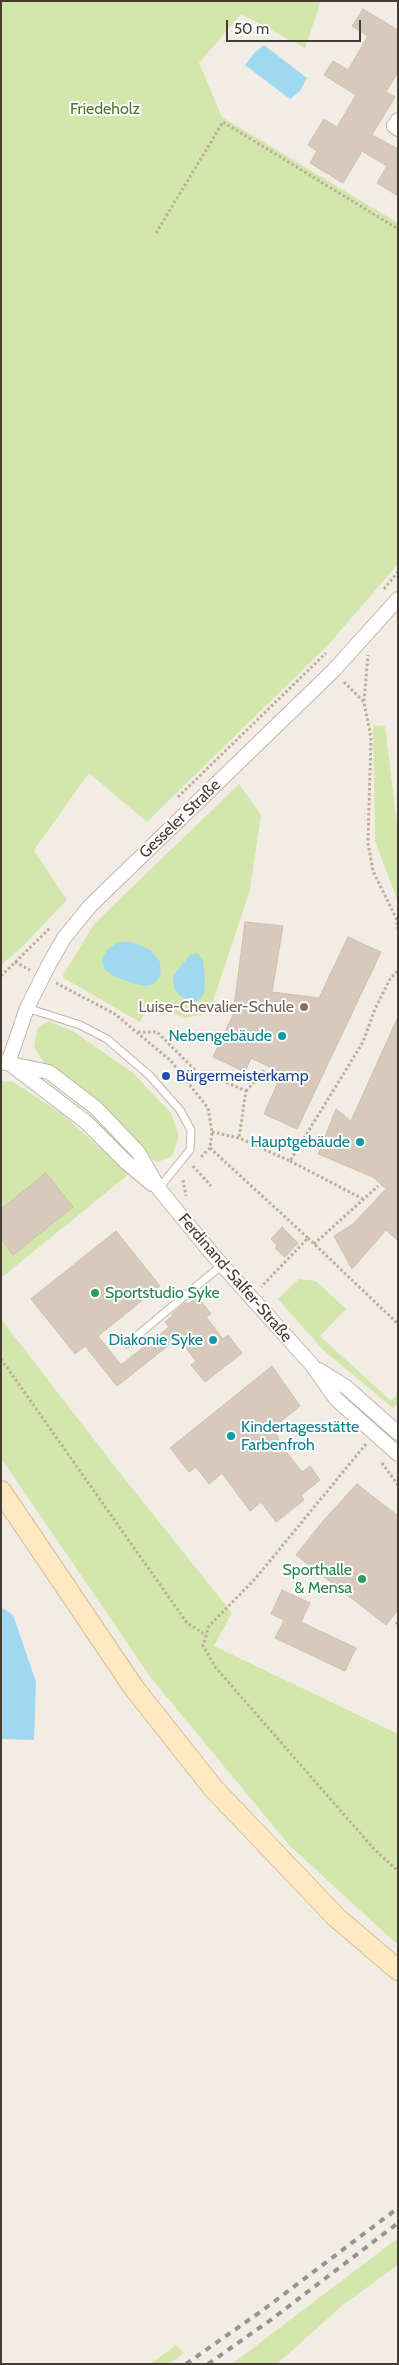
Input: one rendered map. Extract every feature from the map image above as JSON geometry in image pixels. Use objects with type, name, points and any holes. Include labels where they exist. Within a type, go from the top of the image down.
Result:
[{"type":"main road","points":[[1,1491],[134,1688],[213,1788],[336,1917],[398,1970]]},
{"type":"street","points":[[398,120],[394,126],[398,129]]},
{"type":"street","name":"Gesseler Straße","points":[[4,1062],[43,976],[64,938],[90,906],[334,670],[398,599]]},
{"type":"street","name":"Ferdinand-Salfer-Straße","points":[[4,1062],[49,1072],[96,1108],[138,1152],[159,1189],[222,1265],[312,1365],[336,1399],[398,1454]]},
{"type":"street","name":"Ferdinand-Salfer-Straße","points":[[312,1365],[346,1387],[398,1432]]},
{"type":"lane","points":[[28,1008],[80,1025],[107,1039],[149,1075],[180,1110],[192,1130],[190,1150],[159,1189]]},
{"type":"lane","points":[[127,1344],[222,1265]]},
{"type":"path","points":[[156,233],[223,122],[398,229]]},
{"type":"path","points":[[367,635],[368,651],[364,702],[371,738],[368,843],[373,871],[397,920],[398,929]]},
{"type":"path","points":[[334,670],[364,702]]},
{"type":"path","points":[[1,976],[15,962]]},
{"type":"path","points":[[290,1161],[363,1042],[375,1009],[390,979],[398,971]]},
{"type":"path","points":[[43,976],[115,1014],[171,1061],[208,1108],[212,1132],[210,1148],[182,1181],[186,1198]]},
{"type":"path","points":[[137,1032],[157,1032],[198,1073],[219,1079],[246,1091]]},
{"type":"path","points":[[239,1138],[246,1091],[265,1070]]},
{"type":"path","points":[[187,1082],[198,1073]]},
{"type":"path","points":[[212,1132],[239,1138],[290,1161],[363,1200]]},
{"type":"path","points":[[210,1148],[398,1324]]},
{"type":"path","points":[[193,1166],[211,1186]]},
{"type":"path","points":[[314,1244],[378,1186]]},
{"type":"path","points":[[260,1287],[308,1238]]},
{"type":"path","points":[[254,1280],[266,1294]]},
{"type":"path","points":[[1,1359],[187,1623],[206,1635]]},
{"type":"path","points":[[374,1434],[255,1580],[209,1626],[203,1646],[216,1668],[374,1849],[398,1871]]},
{"type":"green space","name":"Friedeholz","points":[[1,1],[321,1],[305,48],[241,14],[199,63],[222,117],[398,223],[398,564],[329,644],[147,822],[89,773],[34,850],[67,900],[21,948],[1,965]]},
{"type":"green space","points":[[373,725],[385,726],[398,832],[398,902],[375,841]]},
{"type":"green space","points":[[239,784],[261,815],[250,890],[209,1013],[186,1018],[149,1004],[140,1022],[62,977],[94,924]],"holes":[[[151,950],[160,963],[161,975],[145,986],[115,977]]]},
{"type":"green space","points":[[48,1021],[73,1031],[133,1073],[171,1113],[179,1136],[172,1156],[158,1162],[151,1159],[132,1137],[88,1095],[44,1063],[34,1047],[37,1029]]},
{"type":"green space","points":[[1,1081],[13,1082],[61,1113],[129,1174],[1,1278]]},
{"type":"green space","points":[[299,1279],[316,1281],[346,1309],[320,1336],[391,1401],[398,1394],[398,1403],[393,1408],[323,1350],[278,1299]]},
{"type":"green space","points":[[1,1319],[116,1468],[232,1613],[214,1646],[398,1734],[398,1945],[290,1846],[151,1678],[1,1458]]},
{"type":"green space","points":[[398,2238],[398,2265],[344,2304],[277,2364],[232,2364]]},
{"type":"green space","points":[[176,2345],[184,2353],[169,2364],[150,2364]]},
{"type":"water","points":[[264,45],[307,78],[300,91],[290,99],[245,65],[255,52]]},
{"type":"water","points":[[118,942],[132,942],[151,950],[160,962],[161,975],[154,984],[145,986],[135,984],[115,977],[104,969],[102,959],[107,950]]},
{"type":"water","points":[[198,953],[203,961],[205,979],[204,994],[196,1002],[180,996],[174,988],[173,976],[190,955]]},
{"type":"water","points":[[1,1607],[13,1615],[36,1682],[34,1740],[1,1739]]},
{"type":"building","points":[[363,9],[398,30],[398,72],[386,92],[395,97],[372,135],[398,149],[398,196],[377,183],[387,166],[362,151],[343,183],[310,163],[317,151],[308,145],[324,119],[337,127],[356,95],[324,75],[333,61],[348,70],[368,36],[352,26]]},
{"type":"building","name":"Nebengebäude","points":[[245,922],[283,926],[272,992],[319,998],[348,937],[381,952],[297,1129],[264,1114],[282,1073],[251,1058],[245,1072],[213,1057],[233,1015]]},
{"type":"building","name":"Hauptgebäude","points":[[398,1017],[398,1241],[386,1230],[352,1269],[334,1236],[353,1224],[386,1189],[373,1177],[318,1154],[336,1109],[351,1121]]},
{"type":"building","points":[[46,1173],[73,1207],[13,1255],[1,1239],[1,1209]]},
{"type":"building","points":[[282,1227],[298,1243],[285,1257],[275,1248],[277,1245],[271,1239]]},
{"type":"building","name":"Sportstudio Syke","points":[[116,1231],[160,1286],[98,1336],[121,1365],[169,1327],[165,1322],[172,1314],[186,1302],[188,1304],[198,1297],[211,1314],[206,1317],[223,1339],[228,1335],[242,1353],[205,1382],[191,1365],[196,1361],[178,1338],[117,1386],[85,1346],[75,1354],[31,1299]]},
{"type":"building","name":"Kindertagesstätte Farbenfroh","points":[[272,1366],[300,1406],[274,1427],[280,1444],[302,1472],[310,1466],[320,1480],[301,1495],[304,1500],[276,1522],[261,1502],[250,1511],[222,1473],[209,1484],[196,1467],[189,1472],[170,1448]]},
{"type":"building","name":"Sporthalle & Mensa","points":[[357,1484],[398,1516],[398,1610],[386,1625],[296,1555],[324,1520]]},
{"type":"building","points":[[282,1590],[310,1603],[301,1622],[356,1648],[345,1671],[275,1638],[284,1620],[271,1614]]},
{"type":"railway","points":[[186,2364],[263,2310],[398,2208]]},
{"type":"railway","points":[[208,2364],[272,2319],[398,2223]]},
{"type":"place","name":"Luise-Chevalier-Schule","points":[[304,1007]]},
{"type":"place","name":"Nebengebäude","points":[[282,1036]]},
{"type":"place","name":"Bürgermeisterkamp","points":[[166,1076]]},
{"type":"place","name":"Hauptgebäude","points":[[360,1142]]},
{"type":"place","name":"Sportstudio Syke","points":[[95,1293]]},
{"type":"place","name":"Diakonie Syke","points":[[213,1340]]},
{"type":"place","name":"Kindertagesstätte Farbenfroh","points":[[231,1436]]},
{"type":"place","name":"Sporthalle & Mensa","points":[[362,1579]]}]
